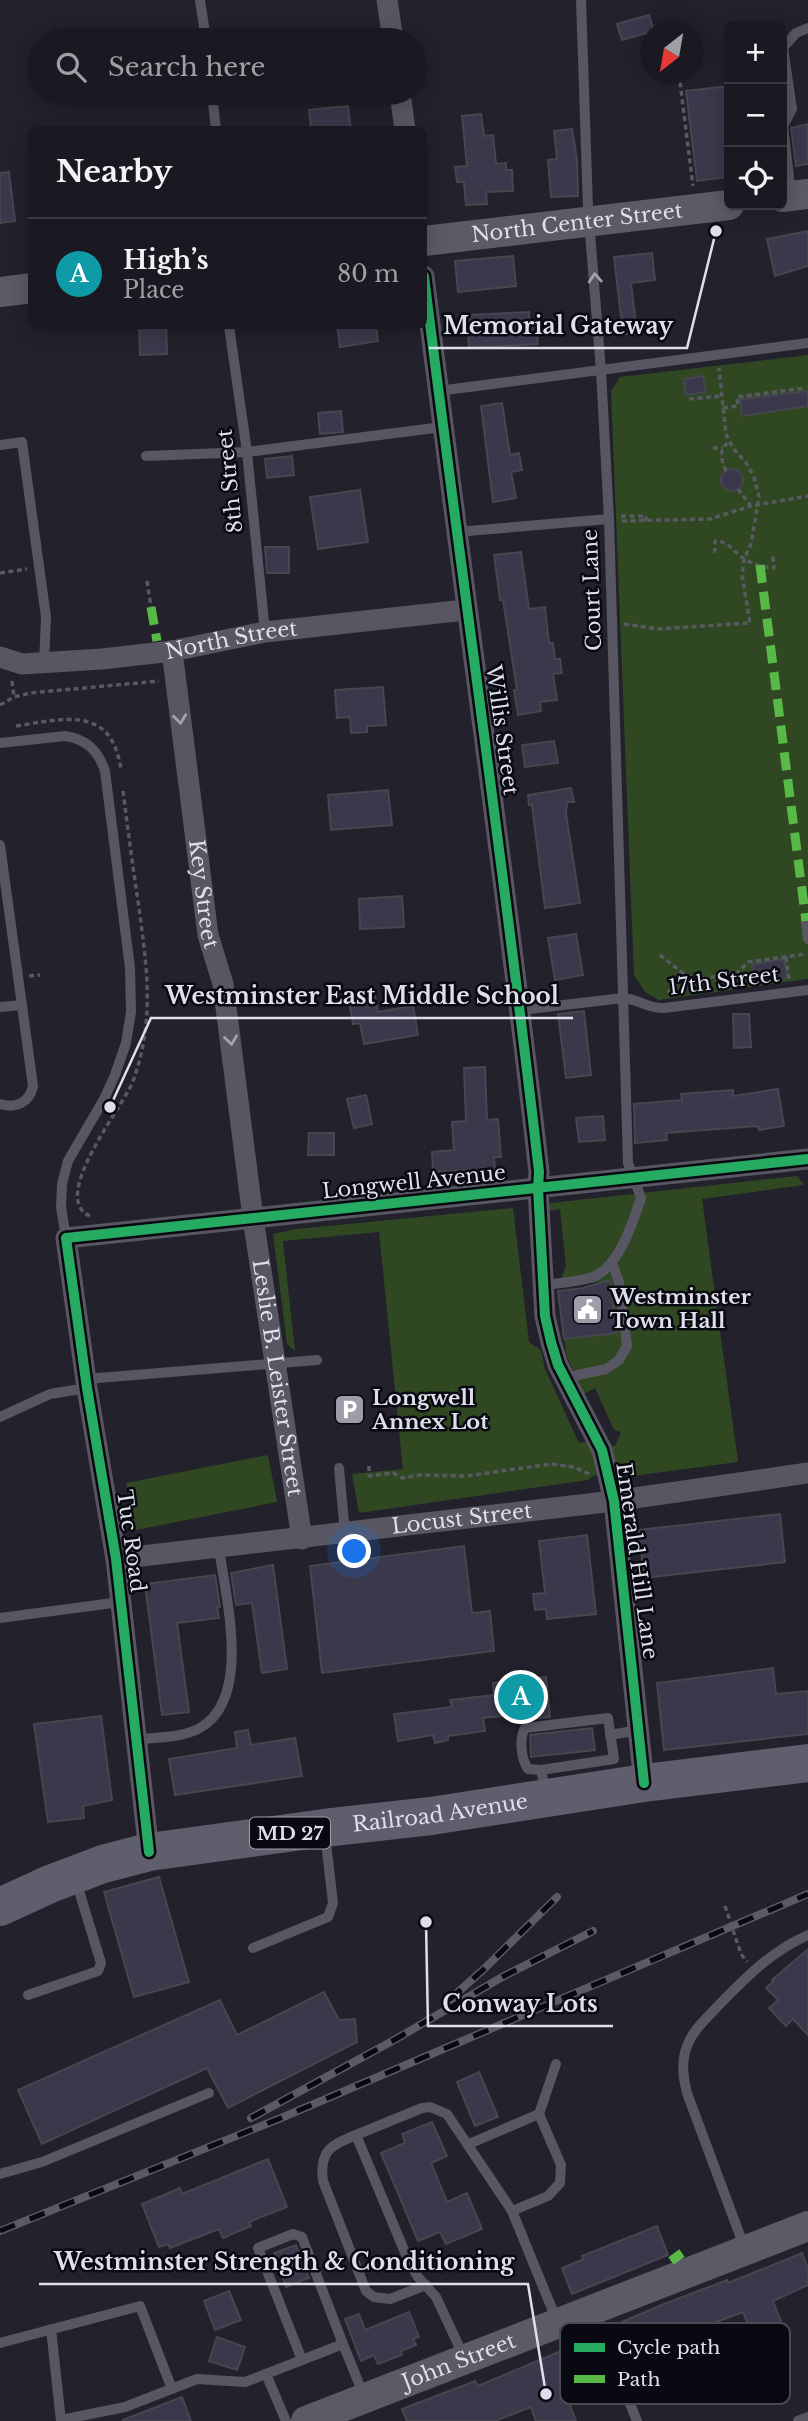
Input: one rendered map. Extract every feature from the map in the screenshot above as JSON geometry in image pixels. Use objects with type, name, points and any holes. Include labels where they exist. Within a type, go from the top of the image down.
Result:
[{"type":"highway","name":"Railroad Avenue","points":[[0,1908],[103,1864],[149,1852],[432,1816],[547,1779],[644,1783],[808,1763]]},
{"type":"street","points":[[387,0],[391,28]]},
{"type":"street","points":[[402,105],[404,126]]},
{"type":"street","name":"North Center Street","points":[[427,242],[724,206]]},
{"type":"street","points":[[0,292],[28,288]]},
{"type":"street","name":"Willis Street","points":[[427,301],[465,610],[521,1010],[539,1172],[538,1188]]},
{"type":"street","name":"North Street","points":[[0,656],[12,663],[44,664],[172,651],[265,632],[465,610]]},
{"type":"street","name":"Key Street","points":[[172,651],[208,935],[223,984],[253,1217]]},
{"type":"street","name":"Longwell Avenue","points":[[66,1238],[808,1159]]},
{"type":"street","name":"Emerald Hill Lane","points":[[538,1188],[548,1329],[558,1365],[602,1450],[614,1501],[644,1783]]},
{"type":"street","name":"Leslie B. Leister Street","points":[[253,1217],[302,1539]]},
{"type":"street","name":"Tuc Road","points":[[66,1238],[86,1384],[116,1559],[149,1852]]},
{"type":"street","name":"Locust Street","points":[[116,1559],[614,1501],[808,1474]]},
{"type":"street","name":"John Street","points":[[306,2421],[355,2405],[465,2359],[808,2226]]},
{"type":"lane","points":[[200,0],[204,28]]},
{"type":"lane","name":"Court Lane","points":[[581,0],[590,222],[615,519],[628,1163],[640,1198],[629,1229],[612,1262]]},
{"type":"lane","points":[[794,195],[783,126],[792,108],[783,48],[796,33],[808,28]]},
{"type":"lane","points":[[213,105],[216,126]]},
{"type":"lane","name":"8th Street","points":[[229,329],[247,452],[265,632]]},
{"type":"lane","points":[[438,391],[808,343]]},
{"type":"lane","points":[[146,456],[247,452],[442,427]]},
{"type":"lane","points":[[0,445],[22,442],[46,617],[44,664]]},
{"type":"lane","points":[[456,532],[615,519]]},
{"type":"lane","points":[[0,743],[75,737],[84,741],[98,755],[105,771],[130,968],[131,1012],[126,1043],[115,1075],[68,1161],[62,1184],[61,1207],[66,1238]]},
{"type":"lane","points":[[0,845],[33,1078],[32,1091],[26,1100],[11,1107],[0,1104]]},
{"type":"lane","points":[[806,921],[808,939]]},
{"type":"lane","name":"17th Street","points":[[521,1010],[623,998],[637,999],[649,1006],[664,1008],[808,990]]},
{"type":"lane","points":[[0,1007],[22,1004]]},
{"type":"lane","points":[[544,1285],[593,1277],[612,1262],[619,1283],[627,1346],[619,1360],[606,1369],[564,1378]]},
{"type":"lane","points":[[0,1417],[51,1394],[86,1384],[317,1360]]},
{"type":"lane","points":[[339,1468],[345,1533]]},
{"type":"lane","points":[[136,1740],[197,1729],[214,1714],[226,1693],[233,1663],[219,1548]]},
{"type":"lane","points":[[0,1618],[120,1602]]},
{"type":"lane","points":[[608,1718],[614,1759],[578,1764],[547,1779],[524,1765],[521,1735],[525,1728],[572,1725],[608,1718]]},
{"type":"lane","points":[[610,1735],[639,1730]]},
{"type":"lane","points":[[576,1752],[578,1764]]},
{"type":"lane","points":[[547,1779],[551,1755]]},
{"type":"lane","points":[[253,1948],[328,1917],[333,1903],[324,1828]]},
{"type":"lane","points":[[29,1995],[98,1971],[101,1963],[74,1875]]},
{"type":"lane","points":[[746,2251],[687,2094],[682,2068],[686,2047],[697,2027],[752,1970],[793,1941],[808,1935]]},
{"type":"lane","points":[[512,2211],[548,2196],[560,2183],[561,2165],[539,2114],[556,2064]]},
{"type":"lane","points":[[0,2174],[42,2162],[209,2094]]},
{"type":"lane","points":[[426,2285],[390,2299],[382,2299],[374,2297],[361,2283],[321,2168],[323,2158],[337,2143],[430,2107],[447,2114],[512,2211],[558,2323]]},
{"type":"lane","points":[[468,2144],[539,2114]]},
{"type":"lane","points":[[356,2135],[409,2262],[446,2313],[465,2359]]},
{"type":"lane","points":[[302,2360],[258,2248],[293,2234],[302,2237],[343,2344],[355,2405]]},
{"type":"lane","points":[[0,2343],[140,2306],[172,2389]]},
{"type":"lane","points":[[592,2311],[597,2323]]},
{"type":"lane","points":[[51,2329],[61,2420],[125,2407],[197,2379],[245,2382],[343,2344]]},
{"type":"lane","points":[[266,2374],[286,2421]]},
{"type":"lane","points":[[629,2404],[636,2421]]},
{"type":"lane","points":[[798,2421],[808,2417]]},
{"type":"path","points":[[680,84],[694,195]]},
{"type":"path","points":[[626,624],[658,629],[750,623],[742,582],[744,559],[751,544],[759,504],[754,477],[729,442],[719,372]]},
{"type":"path","points":[[723,408],[738,406],[737,397],[805,388]]},
{"type":"path","points":[[689,399],[722,396]]},
{"type":"path","points":[[726,471],[721,459],[723,448],[729,442]]},
{"type":"path","points":[[713,448],[723,448]]},
{"type":"path","points":[[737,489],[751,506]]},
{"type":"path","points":[[615,519],[710,519],[759,504],[808,496]]},
{"type":"path","points":[[646,519],[650,511]]},
{"type":"path","points":[[713,551],[715,541],[720,540],[744,559],[771,569],[774,568],[775,558]]},
{"type":"path","points":[[0,573],[40,568]]},
{"type":"path","points":[[147,581],[151,607]]},
{"type":"path","points":[[11,675],[14,696]]},
{"type":"path","points":[[0,705],[14,696],[30,693],[159,681]]},
{"type":"path","points":[[660,955],[685,975],[695,979],[736,974],[748,962],[808,954]]},
{"type":"path","points":[[786,957],[789,979]]},
{"type":"path","points":[[664,1008],[667,994],[685,975]]},
{"type":"path","points":[[369,1466],[369,1476],[393,1473],[408,1478],[421,1475],[467,1476],[550,1464],[574,1467],[596,1479]]},
{"type":"path","points":[[725,1906],[741,1954],[752,1970]]},
{"type":"green space","points":[[808,355],[808,979],[659,1000],[645,992],[634,975],[611,391],[620,377]]},
{"type":"green space","points":[[797,1176],[804,1185],[702,1199],[738,1462],[632,1476],[609,1472],[588,1480],[359,1513],[352,1474],[403,1469],[379,1232],[283,1241],[295,1351],[287,1344],[273,1234],[297,1229],[513,1208],[529,1342],[541,1350],[545,1369],[579,1443],[615,1446],[621,1432],[614,1430],[595,1388],[584,1394],[567,1357],[564,1339],[617,1332],[610,1281],[558,1286],[566,1266],[560,1209],[548,1211],[547,1207],[551,1203]]},
{"type":"green space","points":[[268,1455],[277,1502],[136,1530],[126,1483]]},
{"type":"building","points":[[649,15],[651,21],[640,21],[640,35],[622,40],[617,24]]},
{"type":"building","points":[[724,87],[724,178],[697,181],[686,91]]},
{"type":"building","points":[[348,106],[350,126],[311,126],[309,110]]},
{"type":"building","points":[[481,114],[484,136],[493,135],[496,164],[506,163],[506,170],[512,170],[513,191],[486,192],[487,204],[466,205],[464,182],[457,182],[455,167],[467,166],[462,116]]},
{"type":"building","points":[[808,124],[808,164],[796,166],[791,128]]},
{"type":"building","points":[[572,129],[577,159],[578,196],[551,197],[548,160],[557,159],[554,131]]},
{"type":"building","points":[[9,172],[15,221],[0,223],[0,173]]},
{"type":"building","points":[[808,231],[808,266],[775,276],[767,239]]},
{"type":"building","points":[[652,253],[655,280],[631,283],[637,333],[623,334],[614,257]]},
{"type":"building","points":[[513,256],[516,286],[458,292],[455,261]]},
{"type":"building","points":[[529,312],[529,324],[536,323],[538,344],[469,348],[467,315]]},
{"type":"building","points":[[139,329],[166,329],[167,354],[140,355]]},
{"type":"building","points":[[337,329],[376,329],[378,341],[340,347]]},
{"type":"building","points":[[703,376],[706,392],[686,395],[684,379]]},
{"type":"building","points":[[808,391],[808,406],[742,416],[740,399]]},
{"type":"building","points":[[502,403],[510,455],[519,453],[522,470],[511,472],[516,498],[493,502],[481,406]]},
{"type":"building","points":[[341,411],[343,432],[320,434],[318,413]]},
{"type":"building","points":[[292,456],[294,475],[267,478],[265,459]]},
{"type":"building","points":[[732,469],[740,472],[743,480],[740,488],[732,491],[724,488],[721,480],[724,472]]},
{"type":"building","points":[[360,490],[368,542],[318,549],[310,497]]},
{"type":"building","points":[[265,547],[289,547],[289,573],[267,573]]},
{"type":"building","points":[[521,552],[529,609],[545,607],[549,643],[553,643],[555,659],[560,659],[562,673],[553,674],[557,700],[540,702],[541,711],[518,715],[514,690],[517,690],[494,555]]},
{"type":"building","points":[[383,687],[386,725],[367,726],[367,732],[351,733],[350,717],[337,718],[335,690]]},
{"type":"building","points":[[554,741],[558,763],[525,767],[522,745]]},
{"type":"building","points":[[571,788],[574,802],[567,802],[566,814],[580,903],[545,908],[532,805],[529,805],[528,795]]},
{"type":"building","points":[[388,790],[392,825],[331,830],[328,795]]},
{"type":"building","points":[[402,896],[404,927],[360,929],[359,899]]},
{"type":"building","points":[[576,934],[583,975],[555,980],[548,938]]},
{"type":"building","points":[[784,959],[787,978],[754,982],[752,964]]},
{"type":"building","points":[[375,997],[378,1012],[413,1006],[418,1035],[364,1044],[360,1023],[353,1024],[349,1001]]},
{"type":"building","points":[[584,1011],[591,1075],[566,1078],[558,1014]]},
{"type":"building","points":[[733,1014],[749,1014],[751,1047],[734,1048]]},
{"type":"building","points":[[485,1067],[487,1120],[498,1119],[501,1157],[494,1157],[495,1169],[433,1172],[432,1152],[454,1150],[452,1122],[466,1121],[464,1068]]},
{"type":"building","points":[[778,1089],[784,1126],[759,1130],[758,1126],[666,1133],[667,1140],[635,1143],[634,1104],[682,1100],[681,1094],[733,1090],[733,1096]]},
{"type":"building","points":[[366,1095],[372,1124],[354,1128],[347,1099]]},
{"type":"building","points":[[603,1116],[605,1140],[579,1142],[576,1118]]},
{"type":"building","points":[[309,1133],[334,1133],[334,1155],[308,1155]]},
{"type":"building","name":"Westminster Town Hall","points":[[610,1280],[617,1333],[564,1339],[558,1291],[583,1288]]},
{"type":"building","points":[[780,1514],[785,1562],[644,1578],[639,1530]]},
{"type":"building","points":[[587,1535],[596,1614],[547,1619],[546,1609],[535,1610],[533,1594],[545,1593],[539,1541]]},
{"type":"building","points":[[464,1546],[472,1613],[490,1611],[494,1651],[322,1673],[310,1566]]},
{"type":"building","points":[[273,1565],[287,1669],[262,1673],[252,1603],[236,1605],[231,1573]]},
{"type":"building","points":[[215,1575],[219,1618],[177,1623],[189,1712],[162,1715],[145,1584]]},
{"type":"building","points":[[773,1668],[776,1694],[808,1691],[808,1734],[664,1750],[657,1683]]},
{"type":"building","points":[[546,1677],[550,1717],[526,1720],[525,1714],[483,1718],[485,1731],[448,1736],[448,1740],[435,1743],[433,1735],[398,1741],[394,1714],[452,1707],[450,1700],[494,1695],[493,1683]]},
{"type":"building","points":[[101,1716],[112,1800],[83,1806],[84,1818],[48,1822],[34,1724]]},
{"type":"building","points":[[592,1728],[595,1750],[531,1757],[530,1735]]},
{"type":"building","points":[[248,1730],[251,1745],[295,1738],[302,1776],[175,1795],[169,1759],[237,1748],[235,1732]]},
{"type":"building","points":[[159,1877],[189,1982],[134,1997],[104,1892]]},
{"type":"building","points":[[808,1949],[808,2035],[793,2019],[786,2026],[769,2008],[778,2000],[766,1988]]},
{"type":"building","points":[[324,1992],[339,2020],[355,2019],[357,2042],[228,2108],[207,2068],[42,2144],[18,2090],[220,2000],[237,2035]]},
{"type":"building","points":[[479,2072],[498,2117],[475,2126],[457,2082]]},
{"type":"building","points":[[432,2122],[447,2156],[431,2163],[447,2202],[467,2193],[482,2229],[446,2244],[440,2232],[418,2241],[381,2153],[405,2143],[402,2134]]},
{"type":"building","points":[[268,2159],[287,2207],[249,2222],[251,2226],[223,2238],[219,2229],[170,2248],[168,2244],[159,2247],[142,2204],[180,2188],[182,2194]]},
{"type":"building","points":[[657,2226],[668,2255],[572,2294],[562,2268],[584,2259],[582,2256]]},
{"type":"building","points":[[296,2245],[309,2278],[286,2287],[274,2253]]},
{"type":"building","points":[[802,2253],[808,2269],[808,2285],[773,2301],[782,2323],[747,2323],[743,2312],[714,2323],[620,2323],[727,2280],[728,2283]]},
{"type":"building","points":[[229,2291],[241,2320],[215,2330],[204,2301]]},
{"type":"building","points":[[409,2312],[419,2337],[413,2339],[416,2345],[401,2351],[402,2355],[378,2364],[374,2355],[361,2361],[345,2319],[359,2314],[365,2330]]},
{"type":"building","points":[[217,2337],[245,2347],[237,2370],[209,2361]]},
{"type":"building","points":[[560,2351],[560,2404],[570,2404],[576,2421],[536,2421],[531,2407],[495,2421],[407,2421],[402,2409],[475,2381],[478,2386]]},
{"type":"building","points":[[182,2397],[191,2421],[123,2421],[123,2420]]},
{"type":"railway","points":[[0,2231],[281,2118],[808,1894]]},
{"type":"railway","points":[[449,2000],[557,1897]]},
{"type":"railway","points":[[251,2118],[504,1976],[593,1931]]},
{"type":"marked path","points":[[760,565],[806,921]]},
{"type":"marked path","points":[[151,607],[157,641]]},
{"type":"marked path","points":[[671,2261],[682,2253]]},
{"type":"cycle path","points":[[427,299],[539,1172],[545,1316],[558,1365],[602,1450],[614,1501],[644,1783]]},
{"type":"cycle path","points":[[149,1852],[116,1559],[87,1388],[66,1238],[808,1159]]},
{"type":"place","name":"Memorial Gateway","points":[[716,231]]},
{"type":"place","name":"Westminster East Middle School","points":[[110,1107]]},
{"type":"place","name":"Westminster Town Hall","points":[[587,1309]]},
{"type":"place","name":"Longwell Annex Lot","points":[[349,1410]]},
{"type":"place","name":"High’s","points":[[521,1697]]},
{"type":"place","name":"Conway Lots","points":[[426,1922]]},
{"type":"place","name":"Westminster Strength & Conditioning","points":[[546,2394]]}]
